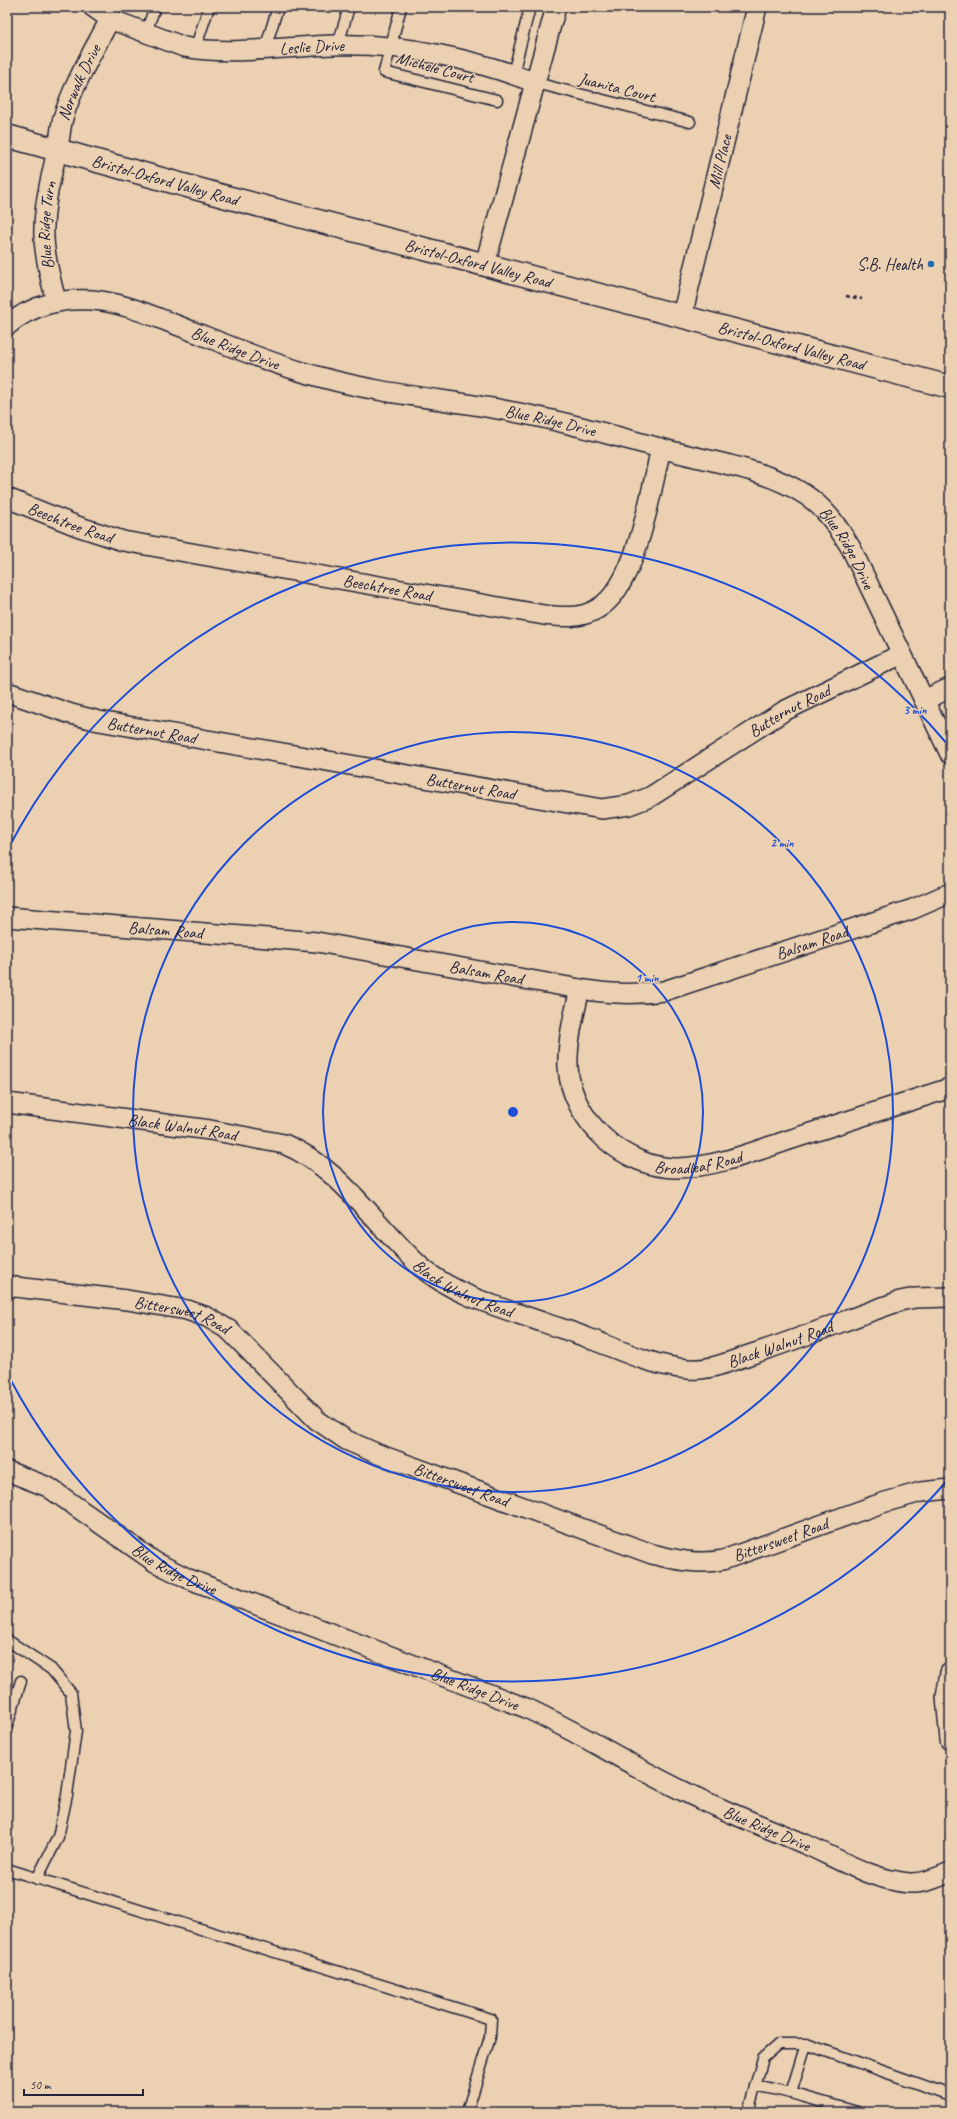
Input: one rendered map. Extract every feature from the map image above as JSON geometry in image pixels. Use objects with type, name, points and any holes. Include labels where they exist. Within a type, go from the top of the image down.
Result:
[{"type":"main road","name":"Bristol-Oxford Valley Road","points":[[7,136],[223,196],[950,387]]},
{"type":"street","name":"Leslie Drive","points":[[93,7],[110,19],[184,48],[265,49],[338,45],[389,48],[424,52],[513,74],[536,83]]},
{"type":"street","points":[[485,264],[556,7]]},
{"type":"street","name":"Mill Place","points":[[682,316],[757,7]]},
{"type":"street","name":"Norwalk Drive","points":[[58,150],[62,120],[77,82],[110,19]]},
{"type":"street","name":"Blue Ridge Turn","points":[[56,301],[47,261],[44,215],[47,188],[58,150]]},
{"type":"street","name":"Blue Ridge Drive","points":[[7,326],[43,306],[56,301],[69,299],[93,300],[145,313],[322,378],[370,389],[504,410],[739,468],[775,480],[803,493],[819,505],[834,521],[851,548],[950,754]]},
{"type":"street","name":"Beechtree Road","points":[[7,498],[77,526],[124,541],[544,615],[569,617],[583,615],[598,609],[613,597],[621,586],[639,537],[661,448]]},
{"type":"street","name":"Butternut Road","points":[[7,692],[71,714],[99,721],[602,809],[629,805],[650,797],[784,711],[902,654]]},
{"type":"street","points":[[924,700],[950,688]]},
{"type":"street","name":"Balsam Road","points":[[7,917],[317,942],[580,990],[640,995],[664,991],[913,909],[950,893]]},
{"type":"street","name":"Broadleaf Road","points":[[580,990],[569,1040],[568,1067],[575,1095],[584,1112],[603,1137],[620,1151],[640,1162],[677,1168],[704,1166],[950,1088]]},
{"type":"street","name":"Black Walnut Road","points":[[7,1102],[202,1128],[263,1138],[284,1144],[294,1148],[318,1164],[352,1193],[413,1259],[446,1284],[487,1302],[623,1352],[675,1368],[690,1369],[714,1366],[781,1345],[900,1301],[915,1298],[950,1297]]},
{"type":"street","name":"Bittersweet Road","points":[[7,1286],[127,1300],[188,1310],[207,1317],[229,1330],[317,1420],[346,1440],[378,1454],[652,1554],[675,1560],[697,1563],[723,1560],[882,1503],[921,1492],[950,1489]]},
{"type":"street","name":"Blue Ridge Drive","points":[[7,1471],[23,1475],[48,1487],[155,1562],[189,1579],[554,1720],[615,1756],[685,1792],[857,1868],[895,1881],[911,1883],[924,1882],[950,1872]]},
{"type":"street","points":[[950,1673],[946,1698],[950,1740]]},
{"type":"lane","points":[[146,32],[155,7]]},
{"type":"lane","points":[[195,49],[210,7]]},
{"type":"lane","points":[[265,49],[278,7]]},
{"type":"lane","points":[[338,45],[348,7]]},
{"type":"lane","points":[[389,48],[401,7]]},
{"type":"lane","points":[[513,74],[530,7]]},
{"type":"lane","name":"Michele Court","points":[[389,48],[384,72],[497,100]]},
{"type":"lane","name":"Juanita Court","points":[[536,83],[690,122]]},
{"type":"lane","points":[[7,1640],[51,1669],[70,1693],[76,1731],[67,1795],[58,1837],[38,1879]]},
{"type":"lane","points":[[7,1726],[21,1681]]},
{"type":"lane","points":[[7,1869],[491,2018],[490,2037],[467,2112]]},
{"type":"lane","points":[[748,2112],[763,2058],[779,2044],[806,2044],[950,2095]]},
{"type":"lane","points":[[791,2093],[806,2044]]},
{"type":"lane","points":[[755,2085],[791,2093],[857,2112]]},
{"type":"path","points":[[846,296],[862,299]]},
{"type":"place","name":"S.B. Health","points":[[931,264]]}]
